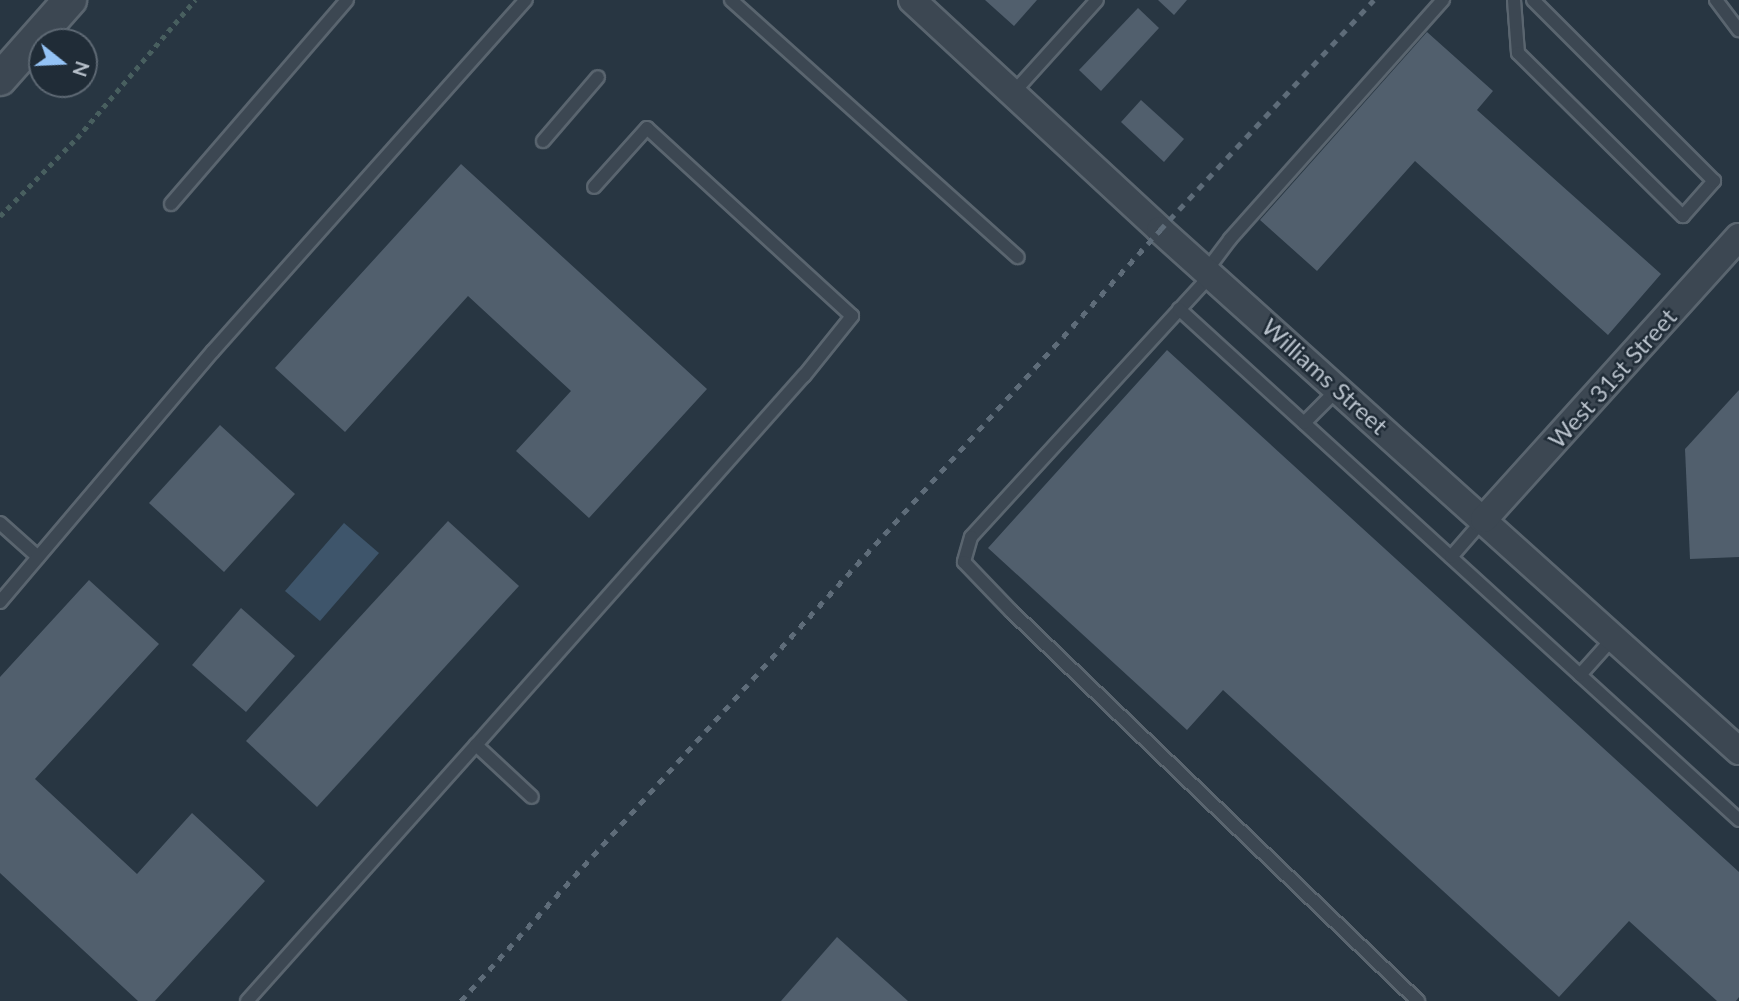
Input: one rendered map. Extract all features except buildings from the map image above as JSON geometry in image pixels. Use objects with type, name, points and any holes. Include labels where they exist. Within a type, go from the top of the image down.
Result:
[{"type":"street","points":[[0,79],[70,0]]},
{"type":"street","name":"Williams Street","points":[[912,0],[1208,273],[1739,751]]},
{"type":"street","name":"West 31st Street","points":[[1484,519],[1739,237]]},
{"type":"lane","points":[[171,204],[348,0]]},
{"type":"lane","points":[[0,602],[213,351],[526,0]]},
{"type":"lane","points":[[731,0],[1017,257]]},
{"type":"lane","points":[[1013,93],[1097,0]]},
{"type":"lane","points":[[1418,1001],[1011,611],[964,562],[971,537],[1179,309],[1208,273],[1230,239],[1443,0]]},
{"type":"lane","points":[[1514,0],[1518,53],[1683,216],[1714,181],[1532,0]]},
{"type":"lane","points":[[1716,0],[1739,30]]},
{"type":"lane","points":[[542,141],[598,76]]},
{"type":"lane","points":[[247,1001],[804,376],[852,316],[647,128],[594,187]]},
{"type":"lane","points":[[1179,309],[1739,820]]},
{"type":"lane","points":[[1304,423],[1338,388]]},
{"type":"lane","points":[[1451,557],[1484,519]]},
{"type":"lane","points":[[0,523],[38,556]]},
{"type":"lane","points":[[1580,675],[1615,637]]},
{"type":"lane","points":[[476,745],[532,797]]},
{"type":"path","points":[[0,216],[77,138],[195,0]]},
{"type":"water","points":[[344,523],[379,553],[320,621],[285,591]]},
{"type":"railway","points":[[461,1001],[1160,230],[1374,0]]}]
